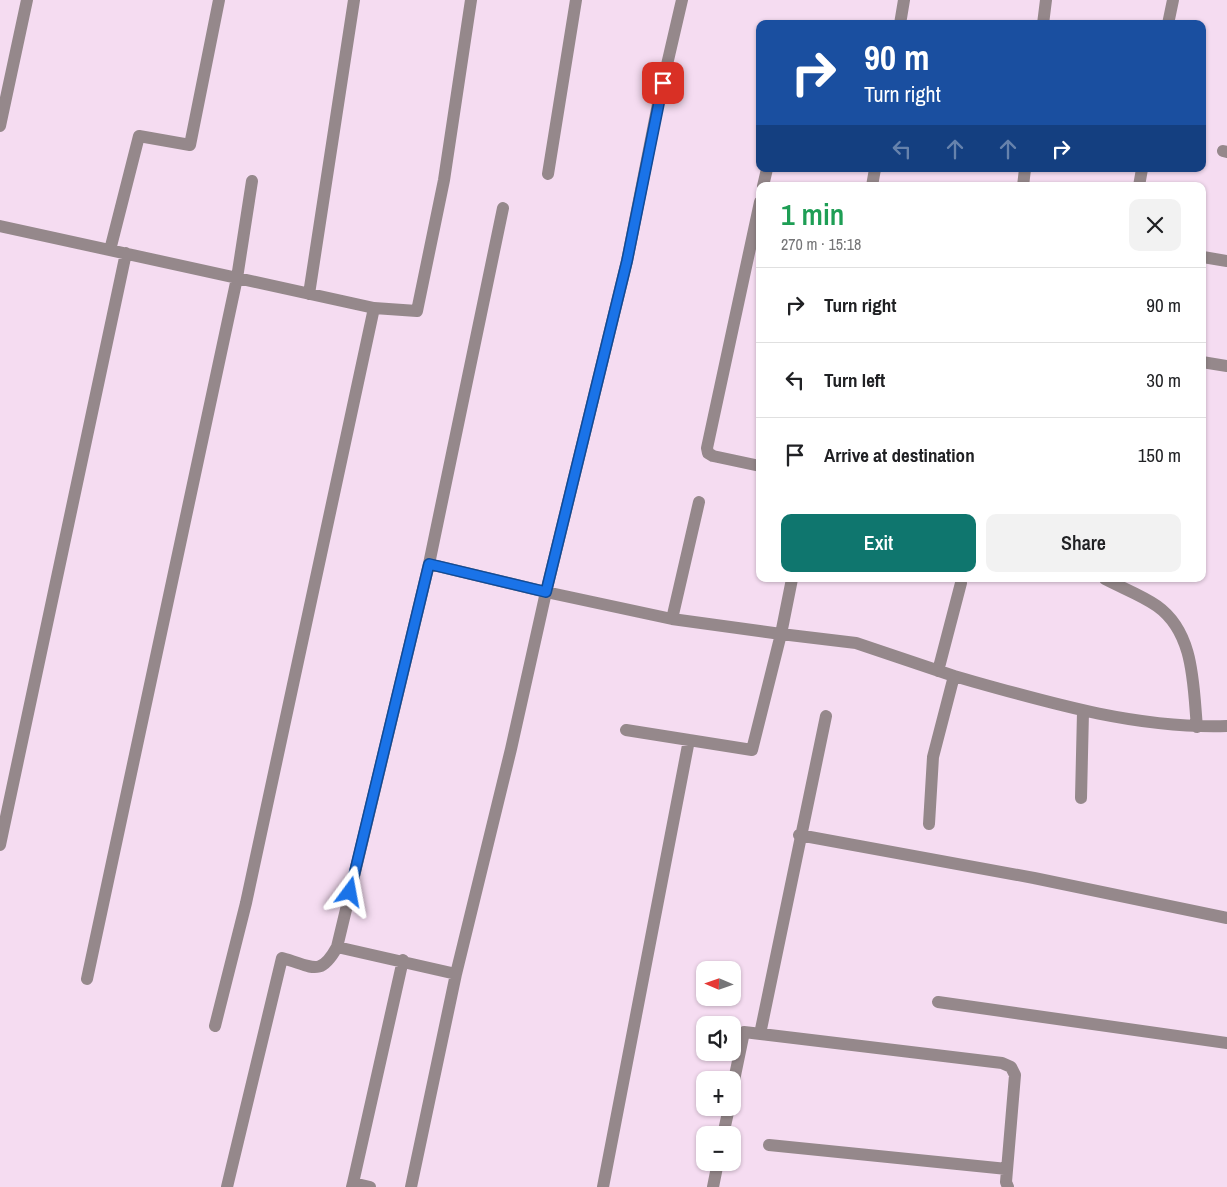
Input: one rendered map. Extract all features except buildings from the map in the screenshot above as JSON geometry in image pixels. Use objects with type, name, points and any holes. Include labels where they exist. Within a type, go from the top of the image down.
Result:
[{"type":"street","points":[[0,126],[4,88],[27,0]]},
{"type":"street","points":[[110,250],[139,136],[190,145],[219,0]]},
{"type":"street","points":[[308,294],[354,0]]},
{"type":"street","points":[[0,226],[374,308],[416,311],[444,180],[471,0]]},
{"type":"street","points":[[548,174],[576,0]]},
{"type":"street","points":[[410,1187],[456,974],[511,749],[546,592],[627,261],[659,99],[682,0]]},
{"type":"street","points":[[901,20],[904,0]]},
{"type":"street","points":[[1044,20],[1046,0]]},
{"type":"street","points":[[1169,20],[1173,0]]},
{"type":"street","points":[[87,979],[237,278],[252,181]]},
{"type":"street","points":[[227,1187],[282,958],[319,968],[328,964],[337,947],[429,564],[503,208]]},
{"type":"street","points":[[756,221],[707,448],[708,453],[713,456],[756,465]]},
{"type":"street","points":[[0,845],[126,253]]},
{"type":"street","points":[[1206,258],[1227,261]]},
{"type":"street","points":[[215,1026],[246,903],[374,308]]},
{"type":"street","points":[[1206,363],[1227,366]]},
{"type":"street","points":[[672,618],[699,502]]},
{"type":"street","points":[[429,564],[546,592],[672,618],[856,643],[954,676],[1083,712],[1197,727],[1227,726]]},
{"type":"street","points":[[626,730],[752,750],[781,634],[791,582]]},
{"type":"street","points":[[1111,582],[1157,606],[1172,621],[1184,642],[1190,658],[1197,727]]},
{"type":"street","points":[[938,671],[960,583]]},
{"type":"street","points":[[929,824],[933,758],[954,676]]},
{"type":"street","points":[[1081,798],[1083,712]]},
{"type":"street","points":[[760,1034],[799,835],[826,716]]},
{"type":"street","points":[[603,1187],[689,740]]},
{"type":"street","points":[[799,835],[1034,878],[1227,918]]},
{"type":"street","points":[[337,947],[403,960],[456,974]]},
{"type":"street","points":[[370,1187],[353,1185],[403,960]]},
{"type":"street","points":[[938,1002],[1227,1043]]},
{"type":"street","points":[[736,1071],[744,1032],[1002,1063],[1011,1067],[1015,1075],[1006,1182],[1008,1187]]},
{"type":"street","points":[[769,1145],[1007,1169]]},
{"type":"street","points":[[713,1187],[716,1171]]},
{"type":"route","points":[[350,892],[405,656],[429,564],[546,592],[627,261],[663,83]]}]
